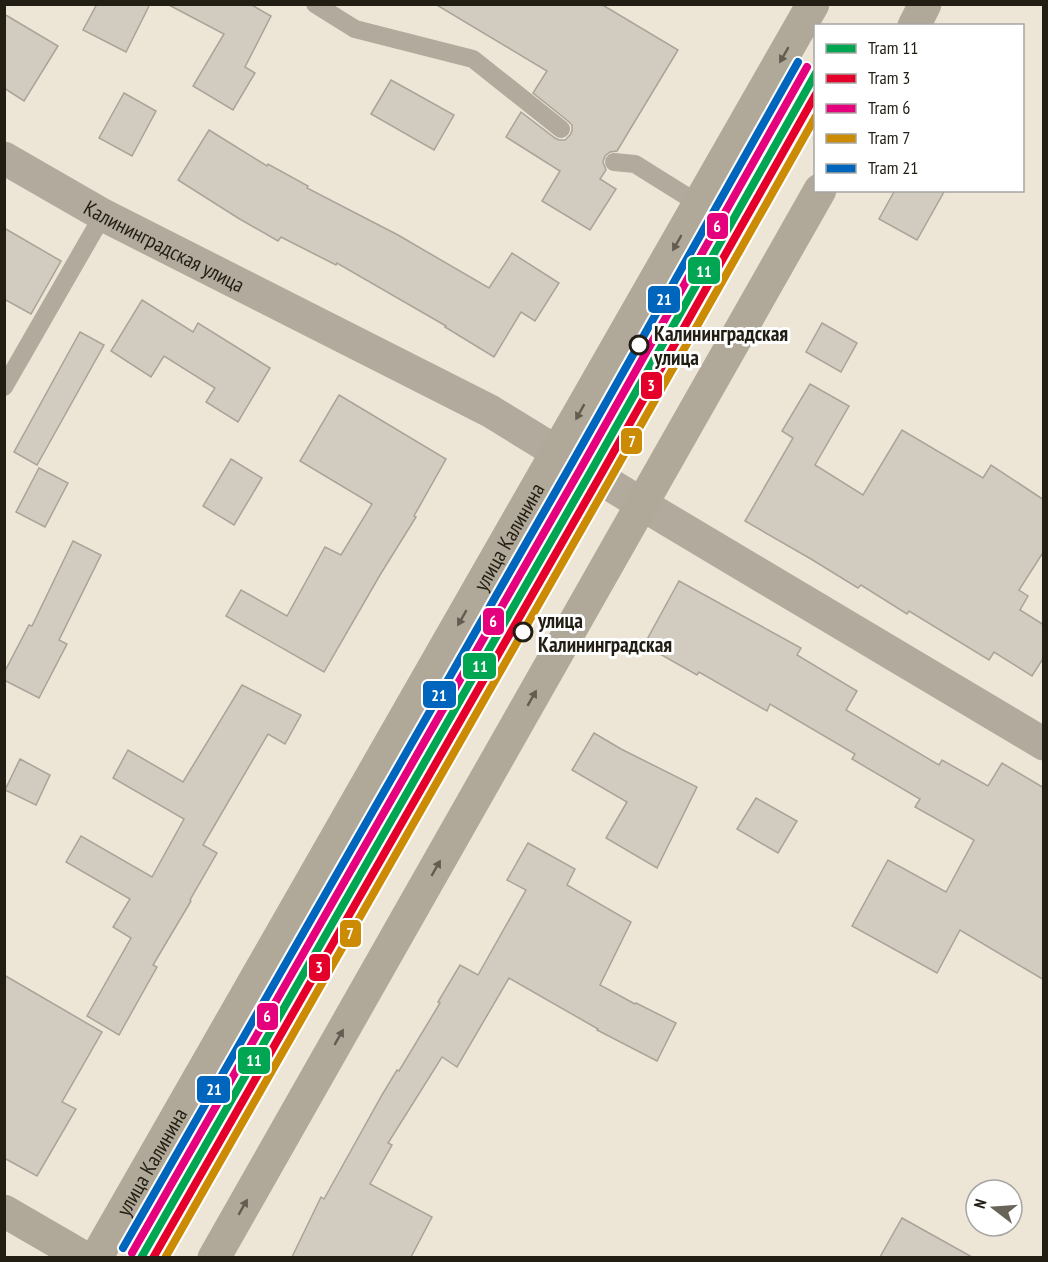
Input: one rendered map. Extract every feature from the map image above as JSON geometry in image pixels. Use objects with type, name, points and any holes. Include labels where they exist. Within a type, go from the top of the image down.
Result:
[{"type":"street","name":"улица Калинина","points":[[96,1257],[813,4]]},
{"type":"street","points":[[915,24],[926,4]]},
{"type":"street","name":"Калининградская улица","points":[[4,158],[103,215],[490,411],[642,505],[1044,744]]},
{"type":"street","points":[[214,1257],[819,192]]},
{"type":"street","points":[[4,1211],[85,1257]]},
{"type":"lane","points":[[315,4],[355,29],[473,59],[561,129]]},
{"type":"lane","points":[[614,162],[635,164],[699,204]]},
{"type":"lane","points":[[4,387],[103,215]]},
{"type":"building","points":[[97,4],[150,4],[126,52],[83,30]]},
{"type":"building","points":[[167,4],[250,4],[271,16],[245,67],[255,73],[233,110],[193,86],[224,34]]},
{"type":"building","points":[[435,4],[601,4],[678,50],[617,151],[605,156],[603,162],[606,170],[600,179],[616,189],[590,230],[542,201],[560,171],[506,137],[521,112],[559,140],[565,140],[570,135],[572,125],[533,93],[547,71]]},
{"type":"building","points":[[4,14],[58,46],[24,101],[4,88]]},
{"type":"building","points":[[391,80],[454,115],[434,150],[371,114]]},
{"type":"building","points":[[124,93],[156,111],[132,156],[99,138]]},
{"type":"building","points":[[209,130],[267,166],[268,164],[308,186],[307,188],[398,235],[489,288],[512,253],[559,283],[535,321],[521,312],[494,357],[446,326],[337,263],[336,265],[281,237],[278,241],[178,180]]},
{"type":"building","points":[[894,192],[944,192],[917,240],[879,219]]},
{"type":"building","points":[[4,228],[61,261],[31,314],[4,299]]},
{"type":"building","points":[[142,300],[193,332],[198,323],[270,368],[238,422],[206,402],[215,388],[164,356],[151,377],[111,351]]},
{"type":"building","points":[[822,323],[857,343],[841,372],[806,352]]},
{"type":"building","points":[[80,332],[104,345],[37,465],[14,452]]},
{"type":"building","points":[[810,384],[849,406],[815,465],[863,495],[902,430],[983,478],[991,465],[1044,500],[1044,551],[1019,590],[1028,596],[1020,610],[1044,625],[1044,657],[1032,676],[994,652],[989,660],[909,611],[907,614],[861,585],[858,588],[745,521],[793,438],[782,431]]},
{"type":"building","points":[[339,395],[446,459],[414,516],[416,517],[324,672],[226,616],[241,590],[287,616],[325,547],[341,555],[372,504],[300,461]]},
{"type":"building","points":[[231,459],[262,478],[234,525],[203,506]]},
{"type":"building","points":[[39,468],[68,483],[45,527],[16,512]]},
{"type":"building","points":[[73,541],[101,555],[59,640],[67,644],[39,698],[4,680],[4,673],[29,625],[32,626]]},
{"type":"building","points":[[679,581],[801,648],[797,655],[857,691],[846,710],[939,765],[942,760],[988,786],[1002,763],[1044,788],[1044,980],[960,930],[937,973],[852,926],[888,860],[946,892],[974,840],[915,807],[920,799],[852,759],[855,754],[770,704],[767,711],[699,672],[697,675],[644,645]]},
{"type":"building","points":[[242,685],[301,715],[285,744],[268,734],[203,845],[217,853],[153,965],[157,967],[119,1035],[87,1016],[131,938],[113,927],[130,899],[66,862],[81,836],[152,877],[184,819],[113,778],[128,750],[183,782]]},
{"type":"building","points":[[594,733],[697,787],[657,868],[606,838],[627,802],[572,770]]},
{"type":"building","points":[[20,759],[50,775],[36,805],[5,790]]},
{"type":"building","points":[[756,798],[797,821],[778,853],[737,829]]},
{"type":"building","points":[[528,843],[575,869],[567,885],[631,922],[600,985],[676,1023],[657,1061],[597,1030],[509,978],[457,1067],[442,1057],[388,1143],[392,1145],[370,1184],[432,1217],[411,1257],[292,1257],[321,1197],[324,1199],[382,1095],[440,1003],[438,1002],[460,965],[478,975],[526,890],[507,880]]},
{"type":"building","points":[[4,975],[102,1032],[62,1102],[76,1109],[37,1176],[4,1158]]},
{"type":"building","points":[[902,1218],[972,1257],[880,1257]]},
{"type":"tram line","name":"21","points":[[123,1248],[572,463],[798,62]]},
{"type":"tram line","name":"6","points":[[132,1253],[581,468],[807,67]]},
{"type":"tram line","name":"11","points":[[141,1258],[814,77]]},
{"type":"tram line","name":"3","points":[[153,1258],[814,98]]},
{"type":"tram line","name":"7","points":[[165,1258],[814,120]]},
{"type":"place","name":"Калининградская улица","points":[[639,345]]},
{"type":"place","name":"улица Калининградская","points":[[523,632]]}]
